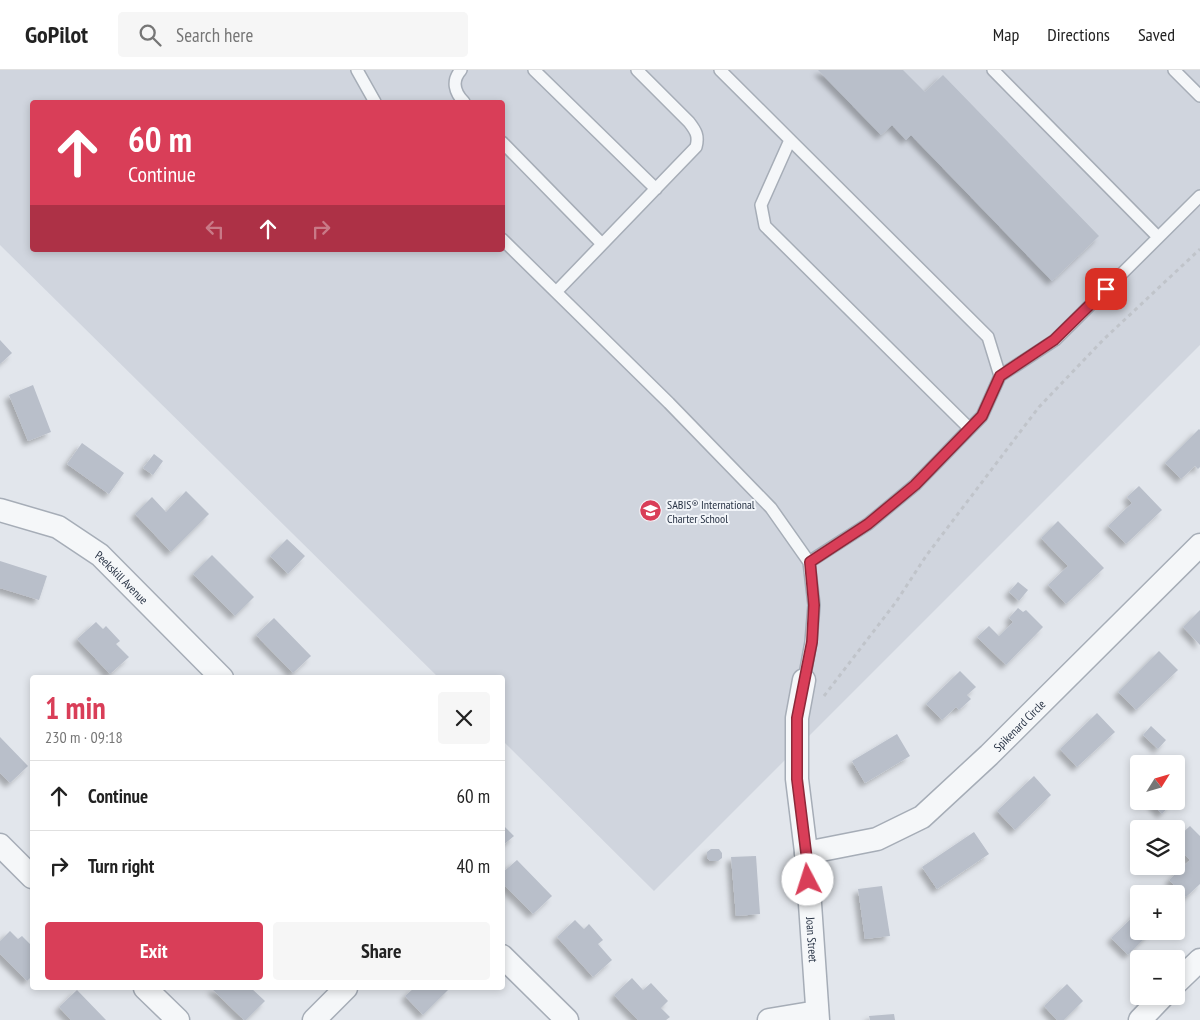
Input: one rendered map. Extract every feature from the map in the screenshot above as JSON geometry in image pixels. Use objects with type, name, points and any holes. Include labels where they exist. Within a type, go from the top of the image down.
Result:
[{"type":"street","name":"Peekskill Avenue","points":[[0,510],[58,527],[100,555],[219,675]]},
{"type":"street","name":"Spikenard Circle","points":[[806,853],[877,839],[922,817],[989,755],[1200,545]]},
{"type":"street","name":"Joan Street","points":[[804,680],[797,718],[797,779],[806,853],[817,1016]]},
{"type":"street","points":[[0,845],[30,875]]},
{"type":"street","points":[[505,959],[567,1020]]},
{"type":"street","points":[[1185,974],[1200,960]]},
{"type":"street","points":[[147,990],[178,1020]]},
{"type":"street","points":[[314,1020],[344,990]]},
{"type":"street","points":[[1140,1020],[1154,1005]]},
{"type":"street","points":[[769,1020],[817,1016]]},
{"type":"lane","points":[[462,70],[457,75],[455,82],[455,89],[462,100]]},
{"type":"lane","points":[[534,70],[656,189]]},
{"type":"lane","points":[[556,292],[696,147],[698,140],[696,131],[637,70]]},
{"type":"lane","points":[[720,70],[988,337],[1000,376]]},
{"type":"lane","points":[[993,70],[1158,237]]},
{"type":"lane","points":[[1174,70],[1200,96]]},
{"type":"lane","points":[[359,71],[373,100]]},
{"type":"lane","points":[[790,140],[761,206],[765,226],[970,428]]},
{"type":"lane","points":[[505,145],[602,244]]},
{"type":"lane","points":[[810,562],[868,524],[915,485],[982,416],[1000,376],[1054,340],[1200,196]]},
{"type":"lane","points":[[505,242],[771,508],[810,562],[814,605],[812,642],[804,680]]},
{"type":"path","points":[[820,702],[896,602],[926,556],[1039,407],[1103,340],[1200,249]]},
{"type":"shaded area","name":"SABIS® International Charter School","points":[[0,70],[1200,70],[1200,345],[654,891],[505,743],[505,675],[436,675],[0,245]]},
{"type":"building","points":[[818,70],[903,70],[925,92],[943,75],[1099,236],[1052,281],[911,135],[906,140],[892,125],[881,135]]},
{"type":"building","points":[[0,340],[12,353],[0,364]]},
{"type":"building","points":[[33,385],[51,432],[28,441],[9,395]]},
{"type":"building","points":[[1199,429],[1200,467],[1198,469],[1195,466],[1181,479],[1165,463]]},
{"type":"building","points":[[82,443],[124,473],[109,494],[67,464]]},
{"type":"building","points":[[154,454],[163,461],[153,475],[143,468]]},
{"type":"building","points":[[1139,486],[1162,510],[1126,544],[1108,526],[1132,503],[1127,497]]},
{"type":"building","points":[[186,491],[209,514],[171,552],[135,514],[152,497],[166,512]]},
{"type":"building","points":[[1058,521],[1104,568],[1066,604],[1048,585],[1068,566],[1041,538]]},
{"type":"building","points":[[287,539],[305,556],[288,574],[270,556]]},
{"type":"building","points":[[212,555],[254,597],[235,616],[193,574]]},
{"type":"building","points":[[0,561],[47,576],[39,600],[0,588]]},
{"type":"building","points":[[1018,582],[1028,590],[1019,601],[1009,592]]},
{"type":"building","points":[[1018,608],[1023,612],[1026,610],[1043,627],[1006,665],[977,637],[989,626],[999,636],[1013,622],[1009,618]]},
{"type":"building","points":[[1200,610],[1200,645],[1183,627]]},
{"type":"building","points":[[274,618],[311,656],[293,673],[256,635]]},
{"type":"building","points":[[96,622],[103,629],[106,626],[120,641],[116,644],[129,657],[110,674],[77,639]]},
{"type":"building","points":[[1159,651],[1178,670],[1136,710],[1118,692]]},
{"type":"building","points":[[960,671],[976,687],[967,695],[971,699],[959,710],[956,707],[942,720],[926,704]]},
{"type":"building","points":[[1097,713],[1115,732],[1077,767],[1060,749]]},
{"type":"building","points":[[1151,726],[1166,740],[1158,749],[1143,735]]},
{"type":"building","points":[[897,734],[910,756],[865,783],[852,761]]},
{"type":"building","points":[[0,737],[28,766],[10,783],[0,773]]},
{"type":"building","points":[[1034,776],[1051,795],[1015,830],[997,811]]},
{"type":"building","points":[[1190,826],[1200,836],[1200,884],[1186,897],[1185,885],[1174,885],[1169,880],[1174,875],[1185,875],[1185,865],[1190,860],[1185,855],[1185,831]]},
{"type":"building","points":[[505,827],[514,836],[505,844]]},
{"type":"building","points":[[974,832],[989,854],[937,889],[922,867]]},
{"type":"building","points":[[711,849],[719,849],[722,853],[722,858],[718,861],[710,861],[707,858],[707,852]]},
{"type":"building","points":[[756,856],[760,914],[736,916],[731,857]]},
{"type":"building","points":[[517,860],[552,896],[533,914],[505,886],[505,870]]},
{"type":"building","points":[[882,886],[890,936],[865,939],[858,889]]},
{"type":"building","points":[[575,920],[584,929],[589,924],[603,940],[598,944],[612,960],[593,977],[557,937]]},
{"type":"building","points":[[1130,920],[1130,940],[1143,940],[1133,950],[1130,950],[1128,955],[1111,938]]},
{"type":"building","points":[[10,931],[18,939],[22,936],[30,944],[30,978],[27,981],[0,954],[0,941]]},
{"type":"building","points":[[632,978],[643,990],[651,983],[668,1001],[661,1008],[670,1017],[666,1020],[638,1020],[614,995]]},
{"type":"building","points":[[1067,984],[1083,1001],[1064,1020],[1057,1020],[1044,1006]]},
{"type":"building","points":[[77,990],[106,1020],[71,1020],[59,1007]]},
{"type":"building","points":[[213,990],[253,990],[265,1001],[244,1020]]},
{"type":"building","points":[[412,990],[448,990],[423,1015],[405,996]]},
{"type":"building","points":[[894,1014],[895,1020],[870,1020],[869,1016]]},
{"type":"place","name":"SABIS® International Charter School","points":[[651,511]]},
{"type":"route","points":[[808,880],[797,779],[797,718],[812,642],[814,605],[810,562],[868,524],[915,485],[982,416],[1000,376],[1054,340],[1106,289]]}]
